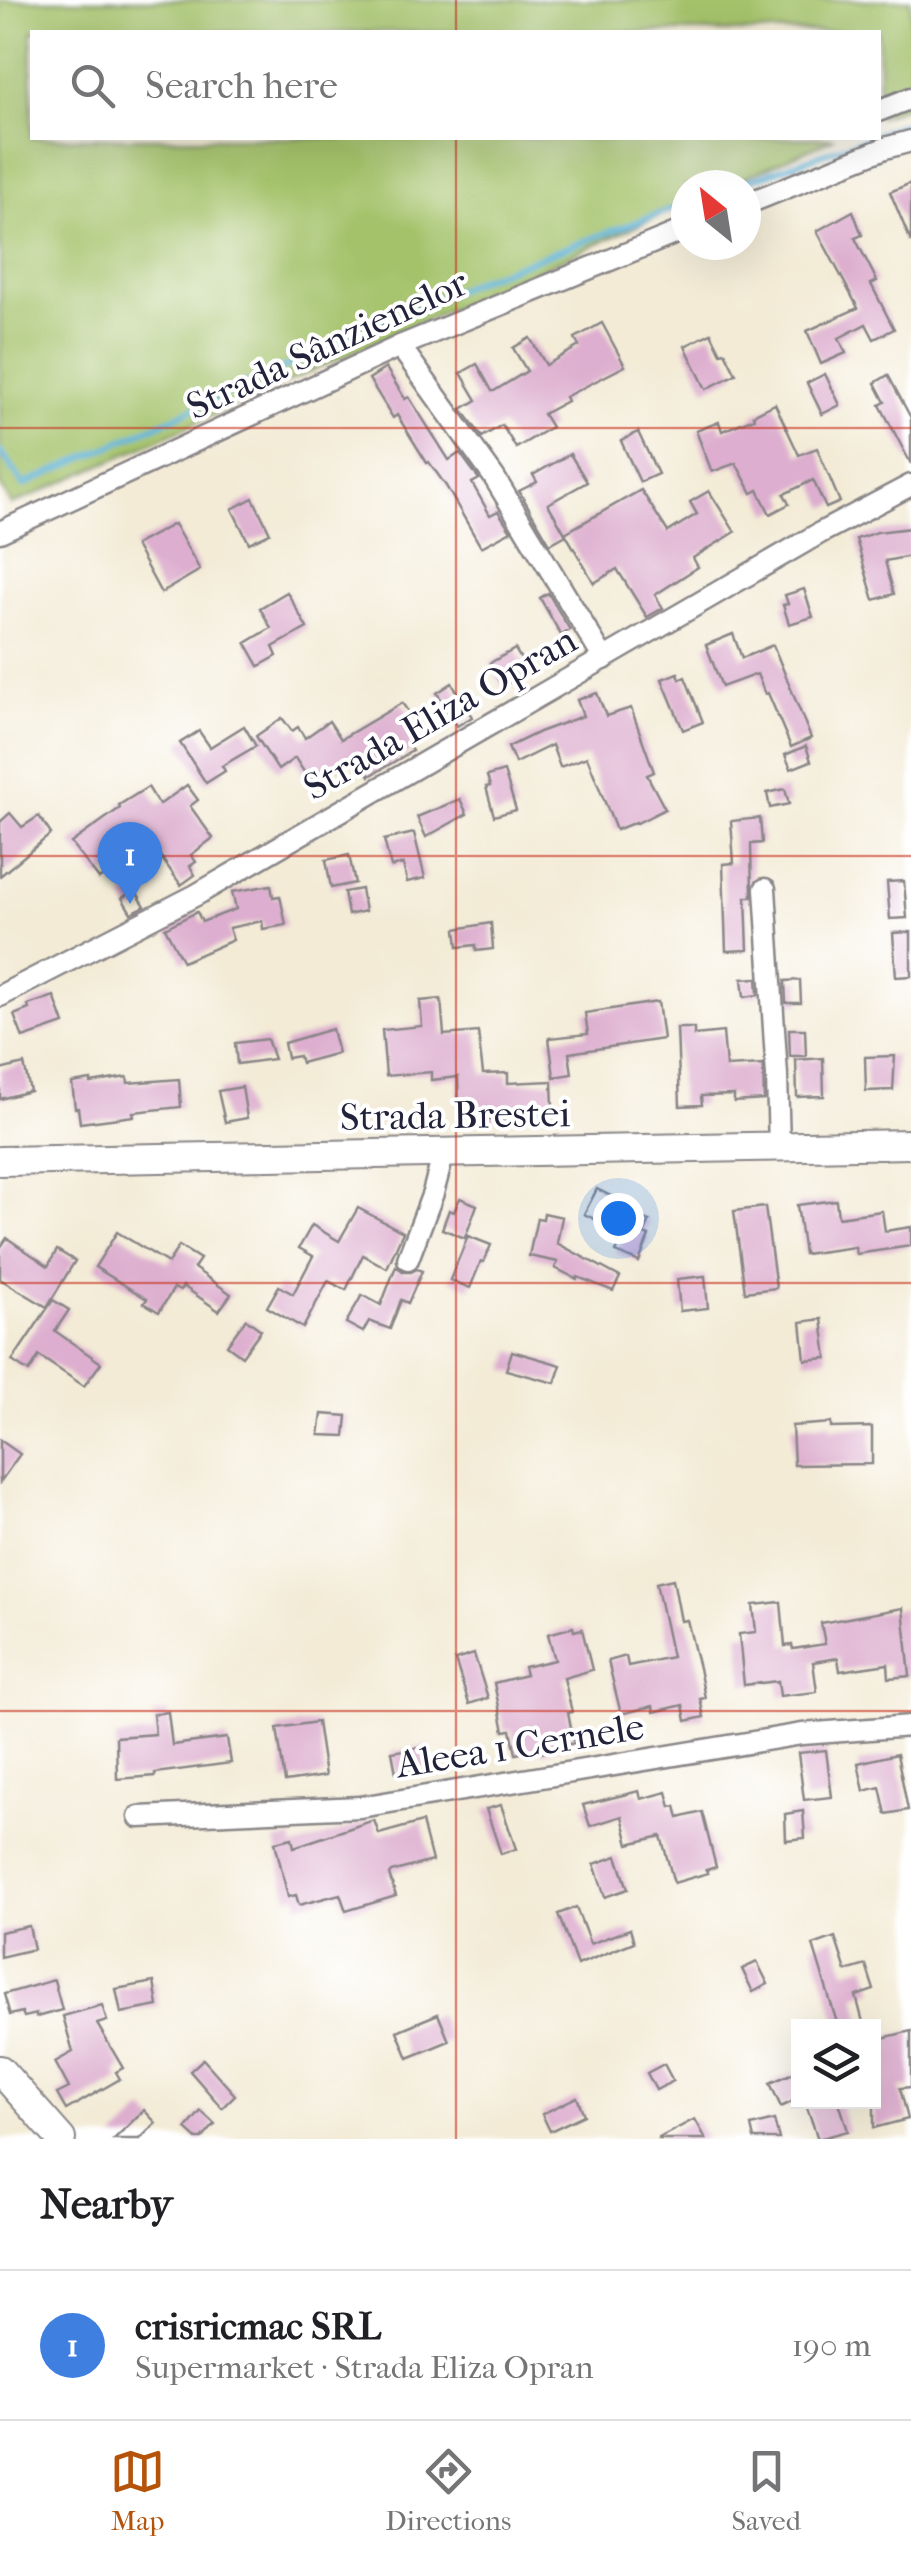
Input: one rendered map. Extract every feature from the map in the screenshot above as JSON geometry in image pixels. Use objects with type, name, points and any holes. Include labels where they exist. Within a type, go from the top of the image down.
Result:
[{"type":"main road","name":"Strada Brestei","points":[[0,1161],[911,1144]]},
{"type":"main road","points":[[0,2070],[61,2139]]},
{"type":"street","points":[[881,110],[910,104]]},
{"type":"street","points":[[761,198],[911,141]]},
{"type":"street","name":"Strada Sânzienelor","points":[[0,532],[400,346],[671,234]]},
{"type":"street","points":[[400,346],[494,477],[604,659]]},
{"type":"street","name":"Strada Eliza Opran","points":[[0,996],[196,895],[820,533],[911,485]]},
{"type":"street","points":[[765,890],[780,1147]]},
{"type":"street","points":[[408,1259],[434,1193],[444,1152]]},
{"type":"street","name":"Aleea 1 Cernele","points":[[139,1817],[360,1806],[802,1734],[911,1726]]},
{"type":"green space","points":[[0,0],[911,0],[911,103],[881,117],[881,30],[30,30],[30,140],[829,140],[761,170],[671,170],[671,211],[12,505],[0,485]]},
{"type":"building","points":[[911,183],[911,242],[890,192]]},
{"type":"building","points":[[853,211],[862,235],[855,238],[877,281],[871,284],[894,329],[874,339],[866,324],[839,338],[846,353],[821,364],[807,331],[858,308],[817,231]]},
{"type":"building","points":[[602,323],[625,366],[565,397],[567,401],[543,414],[551,427],[516,448],[502,425],[482,437],[462,409],[477,400],[461,373],[477,364],[494,391],[527,371],[513,348],[530,338],[546,365],[579,346],[575,338]]},
{"type":"building","points":[[711,333],[736,374],[706,389],[685,346]]},
{"type":"building","points":[[386,368],[449,460],[460,453],[479,479],[472,483],[490,515],[498,511],[511,531],[481,547],[446,486],[397,415],[393,418],[369,379]]},
{"type":"building","points":[[825,374],[840,405],[822,414],[807,383]]},
{"type":"building","points":[[888,375],[911,418],[911,464],[880,405],[885,402],[875,383]]},
{"type":"building","points":[[775,404],[799,455],[817,448],[840,502],[826,508],[813,480],[784,494],[789,504],[770,514],[758,490],[752,493],[736,463],[712,472],[696,431],[719,422],[722,431]]},
{"type":"building","points":[[638,432],[658,474],[640,482],[621,441]]},
{"type":"building","points":[[570,454],[587,482],[548,504],[566,535],[550,544],[519,491],[537,482],[533,475]]},
{"type":"building","points":[[641,490],[668,532],[697,514],[690,502],[709,491],[735,532],[693,558],[698,567],[655,595],[663,608],[647,617],[617,569],[594,583],[565,533]]},
{"type":"building","points":[[253,498],[270,533],[249,543],[232,509]]},
{"type":"building","points":[[174,524],[200,570],[161,593],[135,545]]},
{"type":"building","points":[[911,528],[911,556],[885,561],[894,594],[874,600],[856,539]]},
{"type":"building","points":[[804,589],[813,617],[789,624],[783,605],[788,604],[785,595]]},
{"type":"building","points":[[287,592],[307,628],[273,647],[277,656],[259,666],[246,643],[271,628],[260,608]]},
{"type":"building","points":[[548,593],[570,630],[561,635],[540,598]]},
{"type":"building","points":[[733,634],[742,658],[773,645],[811,738],[791,747],[757,674],[722,687],[706,645]]},
{"type":"building","points":[[515,649],[528,671],[502,686],[490,663]]},
{"type":"building","points":[[678,673],[680,679],[685,677],[703,722],[683,730],[662,679]]},
{"type":"building","points":[[452,683],[472,717],[457,726],[437,693]]},
{"type":"building","points":[[597,693],[606,716],[631,708],[654,772],[647,775],[665,809],[616,830],[587,757],[560,767],[552,745],[515,763],[508,747],[583,716],[577,700]]},
{"type":"building","points":[[402,703],[425,735],[409,746],[412,751],[370,776],[358,756],[339,769],[335,764],[310,781],[295,758],[278,770],[256,736],[282,718],[292,731],[298,727],[305,738],[329,721],[341,739]]},
{"type":"building","points":[[244,726],[256,746],[222,766],[225,771],[206,783],[180,743],[199,731],[210,747]]},
{"type":"building","points":[[806,746],[811,761],[791,769],[785,755]]},
{"type":"building","points":[[504,771],[516,810],[494,816],[487,776]]},
{"type":"building","points":[[187,785],[198,800],[190,806],[213,838],[191,855],[196,862],[190,866],[195,875],[181,885],[150,842],[99,879],[71,843],[148,787],[159,805]]},
{"type":"building","points":[[785,789],[789,804],[770,808],[767,793]]},
{"type":"building","points":[[460,799],[467,814],[426,837],[417,817]]},
{"type":"building","points":[[10,813],[22,827],[39,816],[51,834],[0,876],[0,822]]},
{"type":"building","points":[[760,818],[762,843],[751,844],[752,897],[746,897],[748,950],[726,951],[723,864],[734,863],[731,821]]},
{"type":"building","points":[[414,833],[425,878],[407,882],[403,864],[391,867],[384,840]]},
{"type":"building","points":[[349,855],[355,883],[331,888],[326,860]]},
{"type":"building","points":[[904,881],[907,918],[890,919],[887,882]]},
{"type":"building","points":[[271,885],[273,897],[280,896],[286,925],[263,929],[262,921],[229,928],[233,940],[183,962],[165,928],[197,912],[202,922],[236,909],[232,892]]},
{"type":"building","points":[[361,889],[365,911],[348,915],[344,892]]},
{"type":"building","points":[[135,890],[145,906],[131,913],[122,898]]},
{"type":"building","points":[[491,923],[493,949],[476,951],[476,945],[458,947],[456,929]]},
{"type":"building","points":[[911,932],[911,976],[896,977],[893,933]]},
{"type":"building","points":[[757,978],[758,995],[744,997],[742,979]]},
{"type":"building","points":[[800,980],[801,1003],[786,1003],[785,981]]},
{"type":"building","points":[[54,996],[64,1024],[23,1038],[14,1015],[29,1009],[28,1005]]},
{"type":"building","points":[[441,999],[444,1035],[478,1032],[483,1074],[508,1073],[508,1083],[552,1081],[553,1108],[509,1110],[510,1119],[488,1120],[488,1108],[459,1109],[458,1077],[431,1080],[431,1072],[386,1076],[382,1030],[422,1026],[420,1001]]},
{"type":"building","points":[[658,1002],[663,1039],[569,1053],[572,1074],[554,1077],[549,1038],[588,1034],[585,1013]]},
{"type":"building","points":[[677,1028],[694,1028],[694,1035],[723,1032],[726,1067],[763,1065],[764,1100],[734,1102],[734,1095],[701,1096],[702,1105],[680,1106]]},
{"type":"building","points":[[332,1029],[338,1053],[301,1063],[299,1056],[287,1058],[284,1043]]},
{"type":"building","points":[[789,1029],[805,1029],[806,1056],[790,1056]]},
{"type":"building","points":[[267,1039],[274,1059],[237,1064],[235,1043]]},
{"type":"building","points":[[895,1056],[893,1090],[866,1091],[865,1057]]},
{"type":"building","points":[[823,1058],[824,1096],[797,1097],[796,1060]]},
{"type":"building","points":[[24,1064],[30,1091],[0,1099],[0,1070]]},
{"type":"building","points":[[127,1077],[128,1083],[179,1079],[181,1107],[80,1123],[72,1083]]},
{"type":"building","points":[[242,1087],[247,1118],[225,1122],[218,1091]]},
{"type":"building","points":[[597,1189],[625,1203],[622,1210],[650,1221],[639,1262],[616,1252],[625,1234],[584,1214]]},
{"type":"building","points":[[460,1198],[477,1205],[465,1238],[442,1229],[449,1210],[454,1212]]},
{"type":"building","points":[[836,1200],[838,1217],[882,1211],[885,1231],[911,1227],[911,1246],[856,1254],[855,1247],[804,1254],[797,1205]]},
{"type":"building","points":[[765,1207],[776,1288],[745,1292],[734,1211]]},
{"type":"building","points":[[358,1208],[403,1232],[387,1268],[363,1255],[346,1290],[328,1281],[303,1328],[267,1307],[279,1286],[293,1294],[313,1256],[299,1248],[312,1225],[339,1241]]},
{"type":"building","points":[[544,1213],[562,1217],[557,1243],[620,1277],[613,1291],[555,1268],[558,1262],[529,1256],[537,1218],[543,1219]]},
{"type":"building","points":[[117,1232],[168,1263],[179,1246],[200,1259],[194,1268],[231,1294],[219,1311],[183,1286],[180,1291],[174,1288],[159,1312],[144,1303],[147,1299],[95,1267]]},
{"type":"building","points":[[468,1236],[491,1245],[470,1288],[450,1280]]},
{"type":"building","points":[[7,1238],[48,1266],[57,1250],[75,1261],[47,1307],[0,1279],[0,1248]]},
{"type":"building","points":[[396,1266],[404,1272],[422,1271],[408,1303],[401,1300],[390,1329],[369,1321],[363,1332],[346,1323],[362,1295],[381,1305]]},
{"type":"building","points":[[705,1276],[708,1308],[680,1311],[677,1279]]},
{"type":"building","points":[[53,1300],[69,1310],[55,1331],[101,1363],[84,1386],[39,1356],[29,1372],[12,1361]]},
{"type":"building","points":[[246,1319],[261,1330],[242,1356],[227,1345]]},
{"type":"building","points":[[822,1319],[827,1358],[805,1360],[801,1322]]},
{"type":"building","points":[[512,1351],[561,1365],[555,1383],[506,1370]]},
{"type":"building","points":[[322,1414],[347,1416],[345,1436],[319,1435]]},
{"type":"building","points":[[831,1423],[831,1428],[872,1427],[872,1464],[794,1465],[792,1426]]},
{"type":"building","points":[[0,1440],[20,1454],[0,1482]]},
{"type":"building","points":[[673,1579],[681,1621],[687,1620],[699,1668],[704,1717],[686,1721],[683,1705],[654,1712],[653,1706],[621,1714],[608,1661],[626,1656],[628,1666],[672,1657],[656,1583]]},
{"type":"building","points":[[781,1602],[785,1646],[792,1645],[793,1649],[825,1644],[821,1623],[903,1608],[910,1676],[889,1678],[888,1664],[840,1671],[838,1658],[813,1662],[817,1692],[780,1696],[778,1681],[744,1685],[739,1634],[756,1632],[753,1605]]},
{"type":"building","points":[[573,1627],[574,1631],[582,1629],[592,1670],[564,1678],[574,1743],[541,1753],[540,1749],[516,1754],[511,1730],[504,1731],[494,1683],[526,1675],[524,1667],[555,1660],[548,1634]]},
{"type":"building","points":[[474,1654],[488,1698],[469,1704],[455,1660]]},
{"type":"building","points":[[168,1712],[172,1745],[227,1738],[231,1763],[117,1779],[116,1737],[155,1734],[153,1714]]},
{"type":"building","points":[[317,1722],[325,1776],[285,1782],[277,1728]]},
{"type":"building","points":[[427,1746],[430,1768],[396,1773],[392,1752]]},
{"type":"building","points":[[826,1750],[832,1797],[804,1800],[798,1753]]},
{"type":"building","points":[[897,1754],[908,1810],[886,1814],[880,1787],[864,1791],[858,1763]]},
{"type":"building","points":[[639,1791],[641,1799],[667,1792],[679,1818],[702,1812],[716,1867],[674,1883],[661,1836],[629,1844],[622,1816],[590,1826],[583,1805]]},
{"type":"building","points":[[501,1805],[516,1849],[501,1854],[486,1809]]},
{"type":"building","points":[[803,1811],[805,1838],[786,1840],[785,1814]]},
{"type":"building","points":[[374,1820],[379,1834],[422,1822],[432,1861],[391,1872],[396,1896],[346,1911],[340,1894],[299,1905],[296,1895],[288,1897],[275,1842],[292,1838],[294,1847]]},
{"type":"building","points":[[617,1856],[628,1889],[605,1897],[594,1864]]},
{"type":"building","points":[[576,1907],[590,1944],[630,1929],[634,1942],[577,1965],[558,1914]]},
{"type":"building","points":[[29,1926],[34,1949],[0,1957],[0,1932]]},
{"type":"building","points":[[835,1937],[846,1971],[866,1965],[874,1990],[856,1996],[862,2019],[836,2019],[813,1945]]},
{"type":"building","points":[[757,1962],[768,1984],[753,1992],[742,1969]]},
{"type":"building","points":[[54,1980],[62,2010],[36,2017],[24,2017],[22,2012],[10,2015],[4,1994]]},
{"type":"building","points":[[154,1982],[158,2006],[121,2013],[116,1989]]},
{"type":"building","points":[[102,2005],[107,2021],[97,2024],[123,2068],[116,2072],[120,2079],[66,2110],[57,2094],[69,2088],[55,2062],[73,2052],[63,2016]]},
{"type":"building","points":[[438,2014],[449,2041],[408,2058],[397,2031]]},
{"type":"building","points":[[911,2031],[911,2087],[900,2088],[908,2119],[874,2128],[874,2109],[881,2109],[881,2038]]},
{"type":"building","points":[[203,2059],[235,2095],[222,2108],[190,2071]]},
{"type":"building","points":[[664,2064],[673,2081],[656,2090],[647,2073]]},
{"type":"building","points":[[791,2074],[791,2102],[781,2107],[770,2083]]},
{"type":"building","points":[[577,2097],[584,2115],[550,2131],[542,2114]]},
{"type":"building","points":[[807,2109],[841,2109],[848,2131],[818,2139]]},
{"type":"building","points":[[144,2110],[156,2123],[140,2139],[114,2139]]},
{"type":"building","points":[[201,2111],[215,2124],[202,2139],[197,2139],[186,2129]]},
{"type":"building","points":[[695,2119],[706,2139],[657,2139]]},
{"type":"building","points":[[774,2120],[779,2139],[754,2139],[751,2126]]},
{"type":"waterway","points":[[881,132],[911,121]]},
{"type":"waterway","points":[[761,176],[861,140]]},
{"type":"waterway","points":[[0,451],[24,485],[483,278],[671,209]]},
{"type":"place","name":"crisricmac SRL","points":[[130,904]]}]
